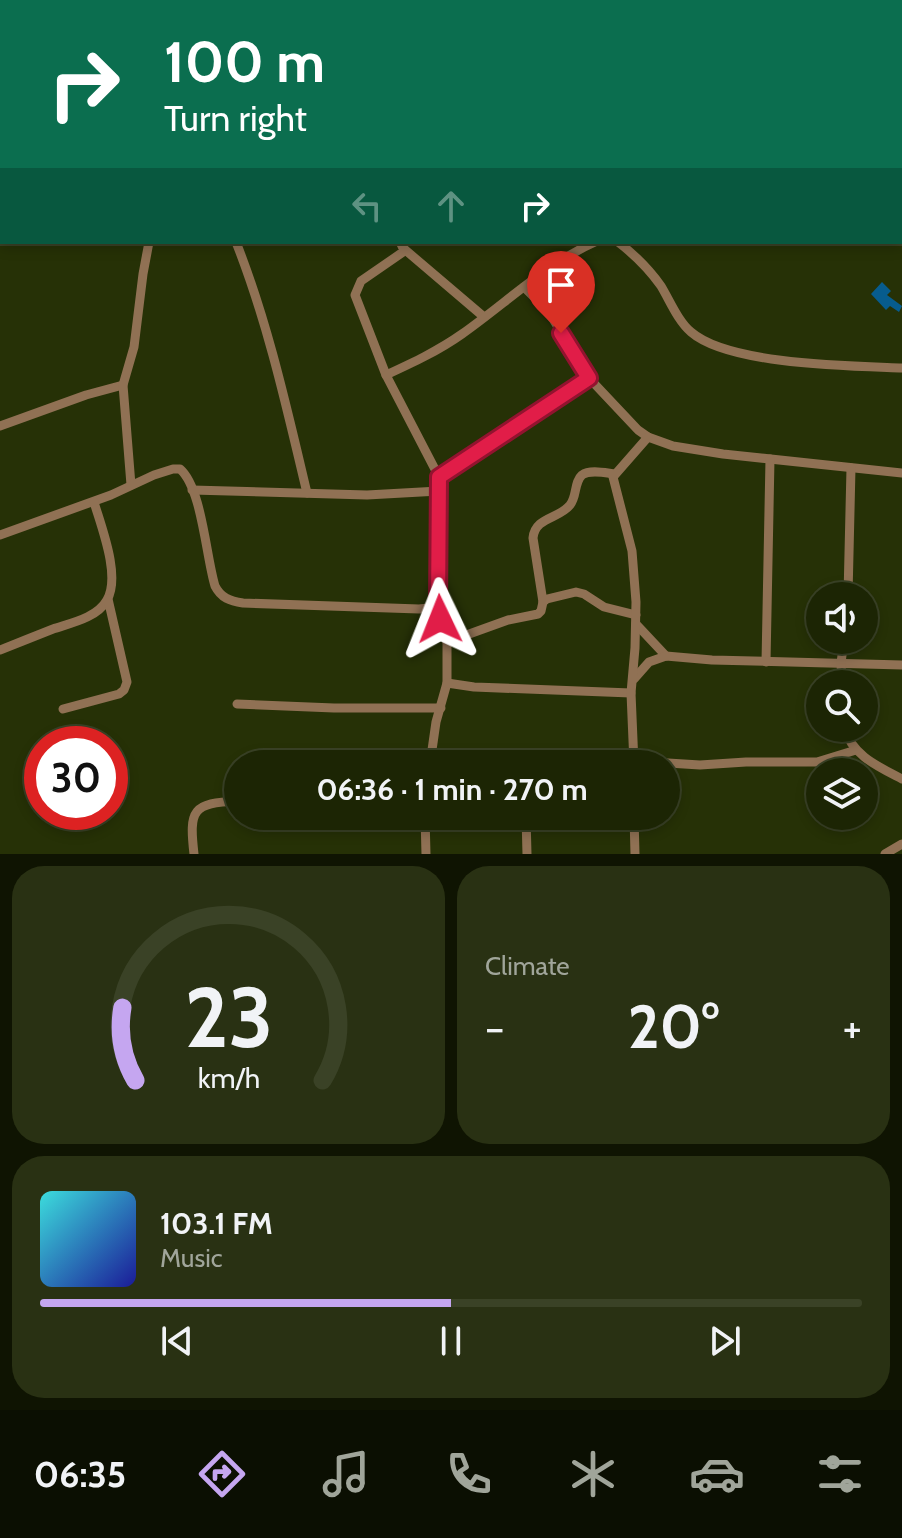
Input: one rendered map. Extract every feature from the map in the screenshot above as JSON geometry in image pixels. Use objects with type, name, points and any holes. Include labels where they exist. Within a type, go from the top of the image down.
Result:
[{"type":"street","points":[[131,485],[123,385],[134,347],[149,244]]},
{"type":"street","points":[[237,244],[263,320],[307,493]]},
{"type":"street","points":[[386,375],[461,335],[572,253],[591,244]]},
{"type":"street","points":[[620,244],[649,269],[689,331],[706,343],[742,354],[831,366],[902,368]]},
{"type":"street","points":[[402,245],[484,317]]},
{"type":"street","points":[[402,245],[403,252],[361,281],[355,295],[386,375],[439,477],[438,607],[447,642],[447,683],[432,750]]},
{"type":"street","points":[[538,301],[539,277]]},
{"type":"street","points":[[524,287],[553,319],[589,378],[648,437],[673,446],[902,473]]},
{"type":"street","points":[[439,477],[589,378]]},
{"type":"street","points":[[0,426],[123,385]]},
{"type":"street","points":[[634,750],[632,687],[636,619],[632,551],[613,482],[615,474],[648,437]]},
{"type":"street","points":[[766,662],[770,459]]},
{"type":"street","points":[[848,582],[851,468]]},
{"type":"street","points":[[0,535],[94,502],[164,471],[180,469],[192,490],[215,586],[225,598],[243,603],[438,607]]},
{"type":"street","points":[[447,642],[541,611],[543,602],[534,530],[568,508],[583,474],[615,474]]},
{"type":"street","points":[[192,490],[367,495],[439,491]]},
{"type":"street","points":[[0,650],[78,621],[97,611],[108,599],[111,565],[94,502]]},
{"type":"street","points":[[543,602],[576,592],[584,594],[604,607],[636,619],[666,656]]},
{"type":"street","points":[[63,709],[119,694],[126,686],[108,599]]},
{"type":"street","points":[[841,670],[842,654]]},
{"type":"street","points":[[632,687],[643,667],[666,656],[902,665]]},
{"type":"street","points":[[447,683],[474,687],[632,687]]},
{"type":"street","points":[[237,704],[441,708]]},
{"type":"street","points":[[850,742],[880,768],[902,779]]},
{"type":"street","points":[[680,763],[817,762],[856,750]]},
{"type":"street","points":[[194,854],[192,817],[198,809],[224,802]]},
{"type":"street","points":[[425,830],[426,854]]},
{"type":"street","points":[[526,830],[527,854]]},
{"type":"street","points":[[634,830],[635,854]]},
{"type":"street","points":[[885,854],[902,844]]},
{"type":"building","points":[[882,282],[891,291],[887,295],[902,306],[899,312],[890,306],[886,310],[871,294]]},
{"type":"route","points":[[440,619],[439,477],[589,378],[561,333]]}]
